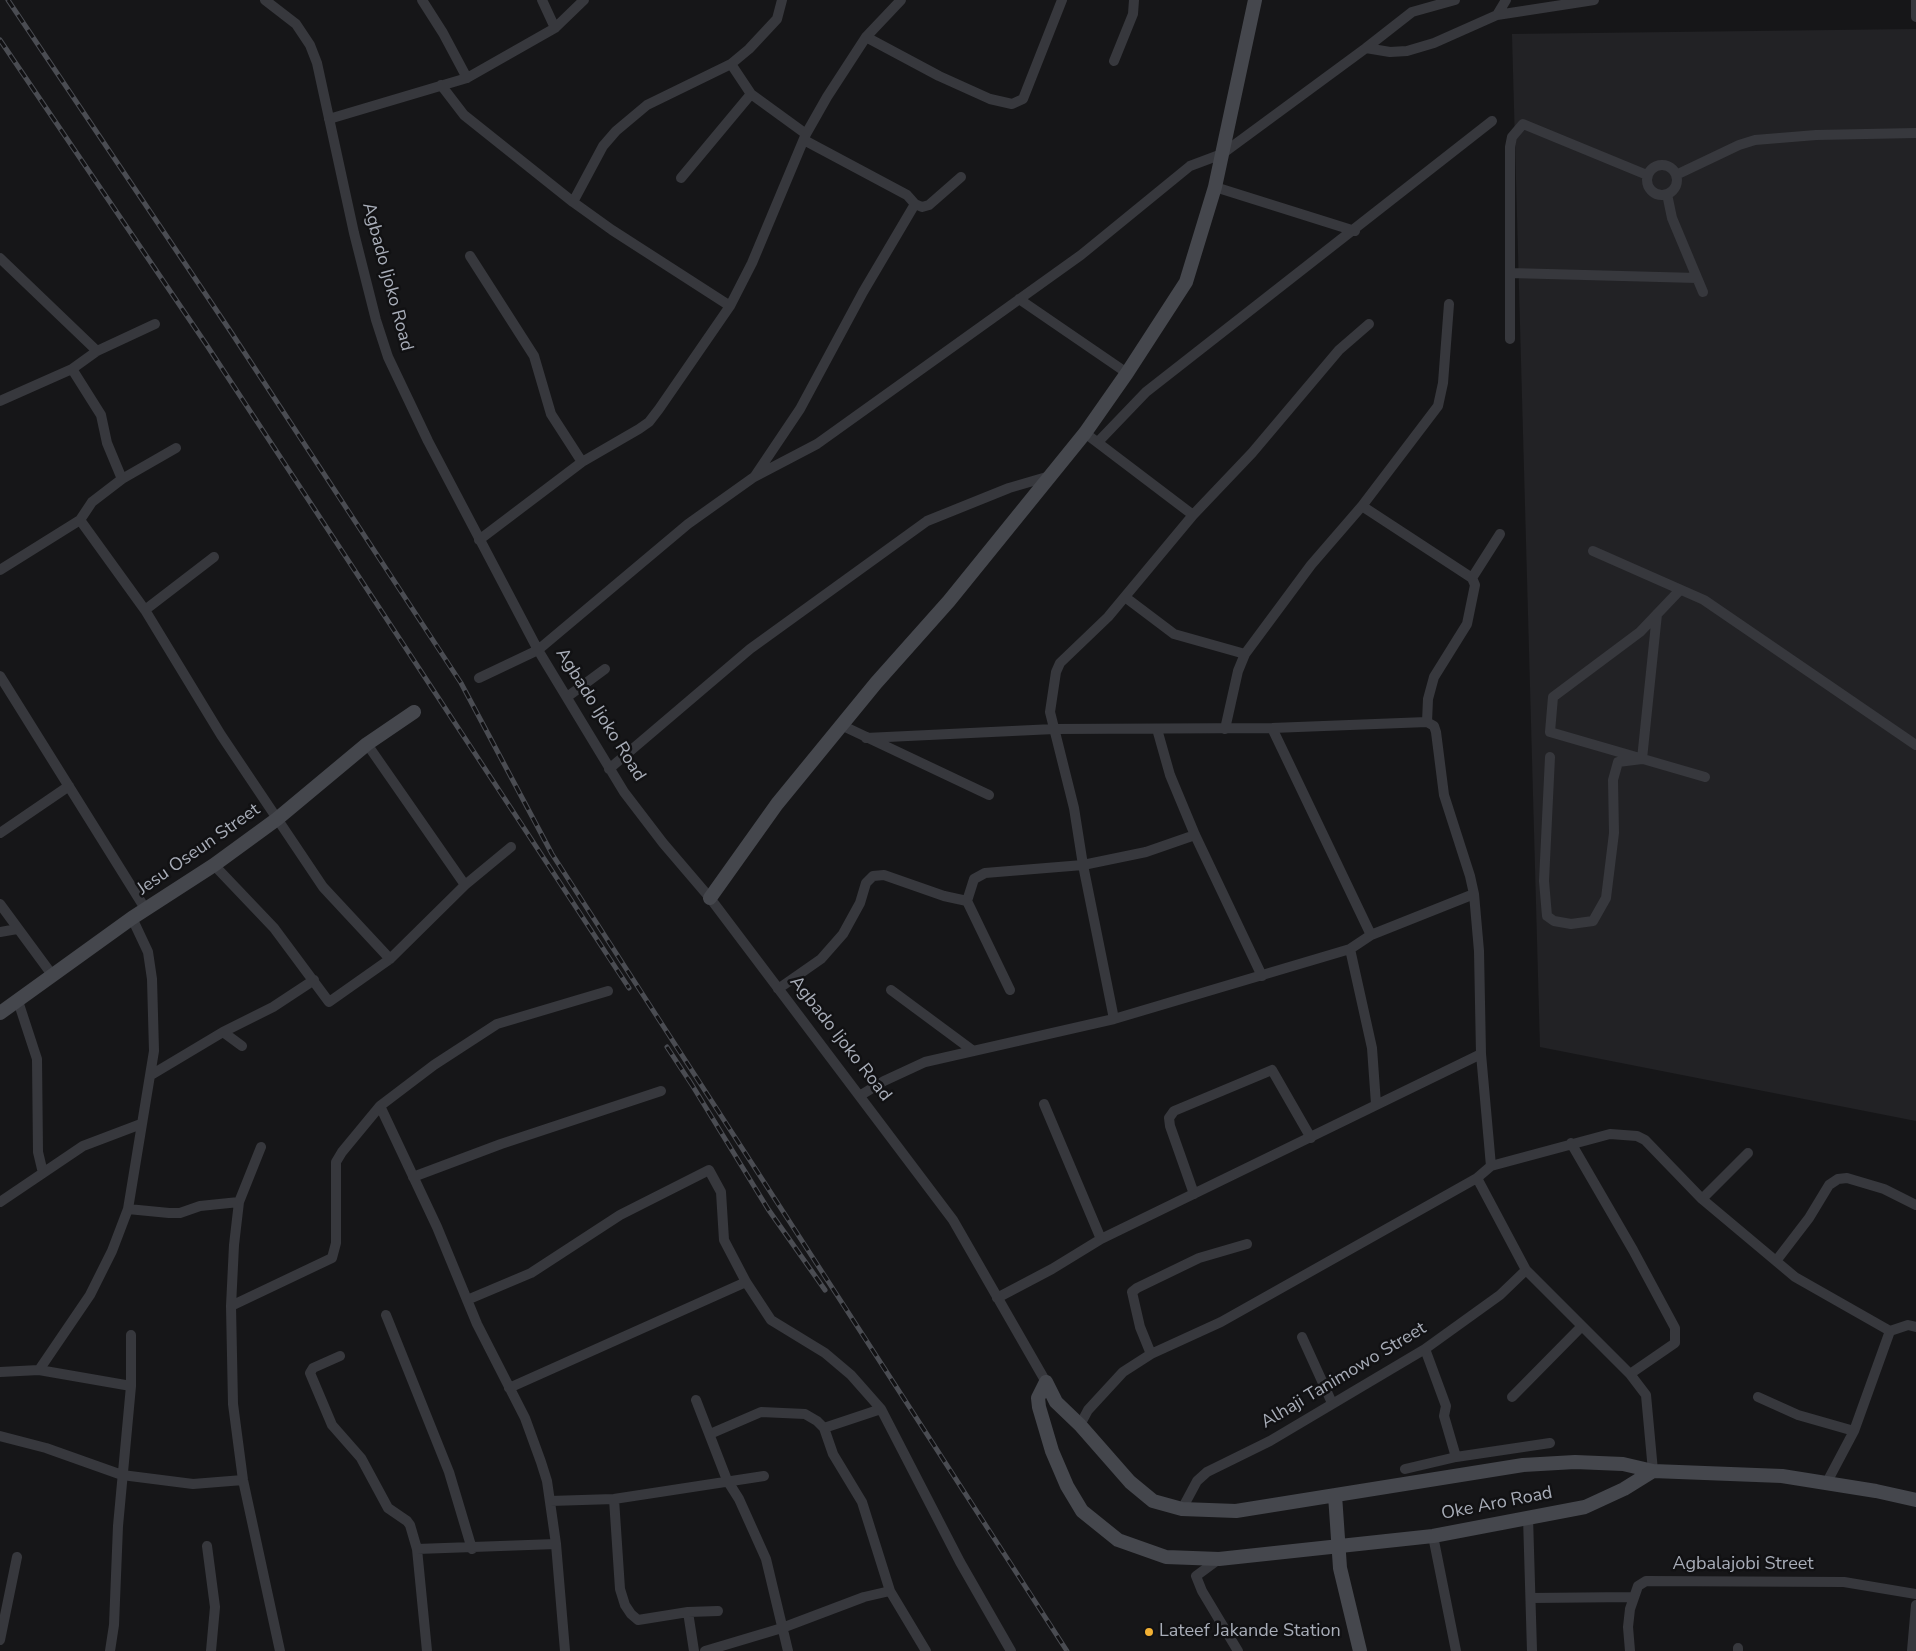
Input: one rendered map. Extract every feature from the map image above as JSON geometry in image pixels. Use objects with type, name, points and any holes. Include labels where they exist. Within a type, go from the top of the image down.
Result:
[{"type":"main road","points":[[710,898],[777,804],[841,725],[949,601],[1085,432],[1127,373],[1186,282],[1215,187],[1255,0]]},
{"type":"main road","name":"Jesu Oseun Street","points":[[0,1013],[132,918],[214,865],[277,819],[368,744],[414,712]]},
{"type":"main road","points":[[1046,1382],[1038,1398],[1039,1406],[1063,1477],[1082,1511],[1118,1540],[1166,1557],[1219,1560],[1339,1548]]},
{"type":"main road","name":"Agbado Ijoko Road","points":[[1046,1382],[1056,1402],[1138,1488],[1153,1501],[1182,1509],[1236,1511],[1335,1495]]},
{"type":"main road","name":"Oke Aro Road","points":[[1335,1495],[1523,1465],[1597,1462],[1623,1464],[1653,1471],[1756,1474],[1827,1482],[1916,1500]]},
{"type":"main road","name":"Oke Aro Road","points":[[1339,1548],[1433,1536],[1585,1507],[1653,1471]]},
{"type":"main road","points":[[1335,1495],[1340,1568],[1360,1651]]},
{"type":"street","name":"Agbado Ijoko Road","points":[[265,0],[296,24],[310,45],[317,63],[354,233],[381,337],[428,441],[538,650],[609,769],[663,843],[710,898],[860,1095],[966,1238],[997,1298],[1046,1382]]},
{"type":"street","points":[[422,0],[443,33],[467,78]]},
{"type":"street","points":[[542,0],[556,28]]},
{"type":"street","points":[[329,119],[467,78],[556,28],[584,0]]},
{"type":"street","points":[[573,202],[603,146],[626,121],[647,105],[731,64],[750,49],[777,19],[782,0]]},
{"type":"street","points":[[479,540],[582,462],[648,422],[730,306],[752,262],[805,137],[866,38],[901,0]]},
{"type":"street","points":[[866,38],[939,76],[990,99],[1012,104],[1023,99],[1062,0]]},
{"type":"street","points":[[1114,61],[1133,14],[1134,0]]},
{"type":"street","points":[[479,678],[538,650],[688,524],[754,477],[817,444],[1081,255],[1190,166],[1222,154],[1412,12],[1455,0]]},
{"type":"street","points":[[1497,16],[1506,0]]},
{"type":"street","points":[[1366,48],[1390,52],[1407,51],[1434,43],[1497,16],[1594,0]]},
{"type":"street","points":[[1916,0],[1916,17]]},
{"type":"street","points":[[731,64],[751,94],[805,137],[907,195],[915,204],[922,207],[929,205],[961,177]]},
{"type":"street","points":[[441,85],[464,115],[573,202],[612,230],[730,306]]},
{"type":"street","points":[[681,178],[751,94]]},
{"type":"street","points":[[1098,442],[1146,392],[1355,231],[1492,121]]},
{"type":"street","points":[[1510,338],[1510,146],[1512,137],[1523,124],[1647,175]]},
{"type":"street","points":[[1676,175],[1739,145],[1755,140],[1816,134],[1916,133]]},
{"type":"street","points":[[1662,164],[1671,167],[1676,175],[1674,188],[1667,194],[1657,194],[1650,189],[1647,175],[1652,167],[1662,164]]},
{"type":"street","points":[[1215,187],[1355,231]]},
{"type":"street","points":[[1667,194],[1672,218],[1703,292]]},
{"type":"street","points":[[754,477],[800,409],[863,292],[915,204]]},
{"type":"street","points":[[470,256],[534,356],[551,414],[582,462]]},
{"type":"street","points":[[0,258],[97,351]]},
{"type":"street","points":[[1510,273],[1697,278]]},
{"type":"street","points":[[1019,299],[1127,373]]},
{"type":"street","points":[[1225,728],[1238,671],[1245,654],[1311,565],[1362,506],[1438,406],[1443,383],[1449,304]]},
{"type":"street","points":[[0,401],[72,369],[97,351],[155,324]]},
{"type":"street","points":[[1114,1019],[1083,865],[1074,808],[1050,712],[1060,662],[1108,617],[1194,515],[1252,453],[1339,350],[1368,324]]},
{"type":"street","points":[[72,369],[101,415],[107,444],[122,479]]},
{"type":"street","points":[[1085,432],[1194,515]]},
{"type":"street","points":[[0,570],[80,520],[92,502],[122,479],[176,448]]},
{"type":"street","points":[[609,769],[750,649],[927,521],[1010,488],[1050,476]]},
{"type":"street","points":[[1362,506],[1472,578],[1474,585],[1467,624],[1434,677],[1428,699],[1427,722]]},
{"type":"street","points":[[80,520],[146,610],[221,736],[322,887],[390,959]]},
{"type":"street","points":[[1472,578],[1500,534]]},
{"type":"street","points":[[1593,551],[1704,600],[1916,745]]},
{"type":"street","points":[[146,610],[214,557]]},
{"type":"street","points":[[1680,590],[1640,632],[1553,697],[1550,732],[1705,777]]},
{"type":"street","points":[[1125,597],[1174,634],[1245,654]]},
{"type":"street","points":[[1642,759],[1658,614]]},
{"type":"street","points":[[566,696],[606,669]]},
{"type":"street","points":[[0,676],[146,910]]},
{"type":"street","points":[[866,738],[1054,730],[1272,728],[1427,722],[1434,726],[1444,795],[1474,894],[1479,951],[1481,1054],[1491,1166]]},
{"type":"street","points":[[841,725],[989,795]]},
{"type":"street","points":[[1272,728],[1371,935]]},
{"type":"street","points":[[1157,730],[1170,775],[1195,835],[1262,976]]},
{"type":"street","points":[[368,744],[465,885]]},
{"type":"street","points":[[1550,758],[1544,881],[1547,916],[1554,921],[1571,924],[1593,921],[1606,898],[1614,833],[1613,780],[1618,762],[1642,759]]},
{"type":"street","points":[[0,833],[69,786]]},
{"type":"street","points":[[1010,990],[967,901],[974,879],[979,875],[1083,865],[1146,852],[1195,835]]},
{"type":"street","points":[[214,865],[274,928],[314,980],[324,998],[329,1002],[390,959],[465,885],[511,847]]},
{"type":"street","points":[[778,989],[820,959],[843,934],[860,903],[866,883],[873,876],[884,875],[944,896],[967,901]]},
{"type":"street","points":[[860,1095],[884,1081],[925,1062],[1114,1019],[1350,948],[1371,935],[1474,894]]},
{"type":"street","points":[[0,904],[53,976]]},
{"type":"street","points":[[40,1370],[90,1295],[112,1251],[128,1209],[154,1051],[152,979],[148,952],[132,918]]},
{"type":"street","points":[[0,932],[17,929]]},
{"type":"street","points":[[1350,948],[1372,1048],[1376,1104]]},
{"type":"street","points":[[151,1076],[223,1032],[273,1007],[314,980]]},
{"type":"street","points":[[891,990],[972,1050]]},
{"type":"street","points":[[231,1306],[332,1258],[336,1243],[336,1162],[380,1106],[434,1065],[497,1024],[608,991]]},
{"type":"street","points":[[18,1001],[37,1059],[38,1152],[43,1173]]},
{"type":"street","points":[[223,1032],[242,1046]]},
{"type":"street","points":[[997,1298],[1052,1269],[1101,1239],[1481,1054]]},
{"type":"street","points":[[1194,1194],[1170,1126],[1170,1118],[1174,1111],[1272,1070],[1311,1138]]},
{"type":"street","points":[[413,1177],[501,1144],[661,1091]]},
{"type":"street","points":[[1044,1104],[1101,1239]]},
{"type":"street","points":[[380,1106],[437,1227],[467,1300],[535,1446],[547,1481],[556,1544],[565,1651]]},
{"type":"street","points":[[0,1202],[83,1146],[141,1124]]},
{"type":"street","points":[[1080,1425],[1088,1410],[1123,1372],[1151,1354],[1221,1322],[1477,1178],[1491,1166],[1610,1134],[1637,1136],[1645,1140],[1702,1199],[1796,1277],[1890,1331],[1908,1325],[1916,1327]]},
{"type":"street","points":[[1571,1143],[1633,1250],[1674,1328],[1675,1343],[1630,1374]]},
{"type":"street","points":[[260,1147],[239,1202],[231,1306],[233,1404],[243,1480],[280,1651]]},
{"type":"street","points":[[1702,1199],[1748,1153]]},
{"type":"street","points":[[467,1300],[531,1273],[620,1215],[709,1170],[722,1192],[724,1240],[746,1282],[770,1320],[825,1353],[851,1375],[881,1409],[960,1562],[1011,1651]]},
{"type":"street","points":[[1477,1178],[1526,1270],[1630,1374],[1646,1395],[1653,1471]]},
{"type":"street","points":[[1776,1261],[1809,1218],[1829,1185],[1838,1179],[1847,1178],[1884,1189],[1916,1205]]},
{"type":"street","points":[[128,1209],[169,1213],[200,1206],[239,1202]]},
{"type":"street","points":[[1151,1354],[1140,1327],[1132,1292],[1136,1288],[1199,1258],[1247,1244]]},
{"type":"street","name":"Alhaji Tanimowo Street","points":[[1182,1509],[1198,1481],[1207,1472],[1270,1441],[1424,1349],[1500,1294],[1526,1270]]},
{"type":"street","points":[[509,1388],[746,1282]]},
{"type":"street","points":[[386,1315],[450,1472],[472,1548]]},
{"type":"street","points":[[1512,1397],[1582,1326]]},
{"type":"street","points":[[1827,1482],[1854,1431],[1890,1331]]},
{"type":"street","points":[[110,1651],[114,1625],[122,1475],[131,1386],[131,1334]]},
{"type":"street","points":[[1302,1337],[1332,1403]]},
{"type":"street","points":[[1424,1349],[1446,1406],[1444,1416],[1456,1457]]},
{"type":"street","points":[[340,1356],[313,1368],[310,1372],[312,1379],[332,1425],[361,1458],[388,1508],[407,1520],[410,1525],[417,1549],[427,1651]]},
{"type":"street","points":[[0,1372],[40,1370],[131,1386]]},
{"type":"street","points":[[1758,1397],[1798,1415],[1854,1431]]},
{"type":"street","points":[[696,1400],[727,1480],[739,1499],[766,1559],[788,1651]]},
{"type":"street","points":[[824,1428],[881,1409]]},
{"type":"street","points":[[710,1434],[762,1412],[806,1414],[824,1428],[832,1454],[862,1502],[890,1591],[926,1651]]},
{"type":"street","points":[[0,1436],[46,1448],[122,1475],[193,1484],[243,1480]]},
{"type":"street","points":[[1405,1469],[1456,1457],[1550,1443]]},
{"type":"street","points":[[550,1501],[614,1500],[727,1480],[764,1476]]},
{"type":"street","points":[[614,1500],[620,1589],[625,1605],[631,1614],[638,1620],[688,1612],[718,1611]]},
{"type":"street","points":[[1528,1517],[1532,1598],[1532,1651]]},
{"type":"street","points":[[1433,1536],[1456,1651]]},
{"type":"street","points":[[417,1549],[556,1544]]},
{"type":"street","points":[[207,1546],[215,1607],[212,1651]]},
{"type":"street","points":[[0,1640],[17,1557]]},
{"type":"street","points":[[1219,1560],[1196,1576],[1202,1591],[1238,1651]]},
{"type":"street","name":"Agbalajobi Street","points":[[1633,1597],[1638,1586],[1646,1581],[1750,1580],[1858,1583],[1916,1594]]},
{"type":"street","points":[[705,1651],[735,1647],[864,1597],[890,1591]]},
{"type":"street","points":[[1532,1598],[1633,1597],[1628,1626],[1630,1651]]},
{"type":"street","points":[[1912,1651],[1916,1605]]},
{"type":"street","points":[[688,1612],[694,1651]]},
{"type":"shaded area","points":[[1916,29],[1916,1121],[1540,1047],[1512,34]]},
{"type":"railway","points":[[8,0],[231,332],[461,683],[552,854],[1067,1651]]},
{"type":"railway","points":[[0,40],[206,344],[629,988]]},
{"type":"railway","points":[[667,1047],[692,1085]]},
{"type":"railway","points":[[689,1080],[768,1209],[825,1290]]},
{"type":"place","name":"Lateef Jakande Station","points":[[1149,1632]]}]
